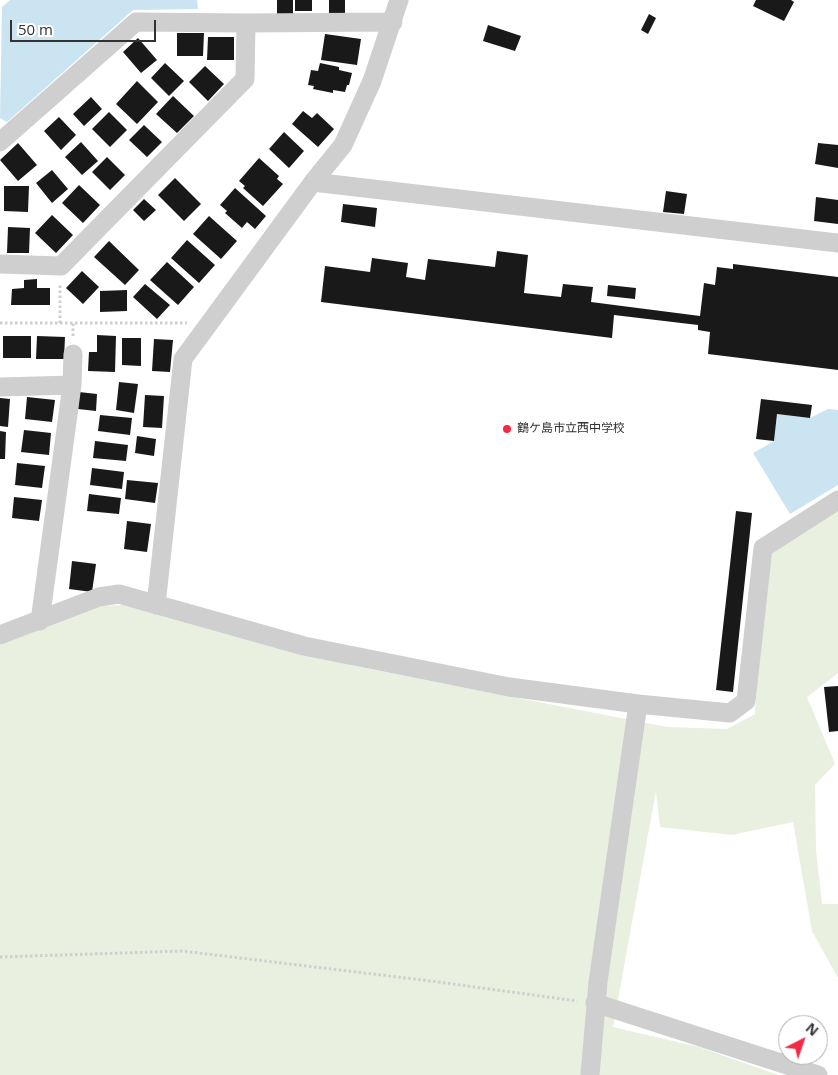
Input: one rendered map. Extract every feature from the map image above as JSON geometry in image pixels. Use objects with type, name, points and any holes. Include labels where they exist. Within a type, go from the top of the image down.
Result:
[{"type":"street","points":[[156,605],[183,359],[313,182],[343,145],[372,81],[399,0]]},
{"type":"street","points":[[0,142],[136,22],[392,22]]},
{"type":"street","points":[[0,264],[61,266],[245,79],[246,23]]},
{"type":"street","points":[[313,182],[838,243]]},
{"type":"street","points":[[40,621],[72,385],[73,354]]},
{"type":"street","points":[[0,387],[72,385]]},
{"type":"street","points":[[0,635],[99,597],[119,594],[304,646],[509,687],[638,704],[730,712],[746,701],[763,548],[838,500]]},
{"type":"street","points":[[590,1075],[595,1003],[638,704]]},
{"type":"street","points":[[595,1003],[818,1075]]},
{"type":"path","points":[[60,323],[61,266]]},
{"type":"path","points":[[0,323],[210,323]]},
{"type":"path","points":[[0,957],[182,951],[431,980],[595,1003]]},
{"type":"green space","points":[[838,506],[838,673],[807,697],[835,764],[815,785],[816,850],[822,904],[838,904],[838,978],[812,931],[793,822],[732,835],[660,827],[656,791],[613,1027],[699,1047],[778,1075],[0,1075],[0,640],[102,606],[124,605],[359,667],[667,727],[727,729],[755,714],[763,548]]},
{"type":"water","points":[[10,0],[197,0],[198,9],[133,10],[7,122],[0,118],[2,7]]},
{"type":"water","points":[[828,409],[838,410],[838,485],[790,514],[753,453],[774,441],[777,414],[810,418]]},
{"type":"building","points":[[277,0],[293,0],[293,14],[277,14]]},
{"type":"building","points":[[295,0],[312,0],[312,11],[295,11]]},
{"type":"building","points":[[329,0],[345,0],[345,14],[329,13]]},
{"type":"building","points":[[756,0],[791,0],[794,2],[784,21],[753,6]]},
{"type":"building","points":[[649,14],[656,18],[648,34],[641,30]]},
{"type":"building","points":[[488,25],[521,36],[515,51],[483,41]]},
{"type":"building","points":[[177,33],[204,33],[203,56],[177,56]]},
{"type":"building","points":[[325,34],[361,39],[357,65],[321,60]]},
{"type":"building","points":[[208,37],[234,37],[234,60],[207,60]]},
{"type":"building","points":[[138,38],[157,60],[141,73],[123,52]]},
{"type":"building","points":[[165,63],[184,81],[169,96],[151,78]]},
{"type":"building","points":[[320,63],[339,67],[339,70],[352,73],[345,92],[333,90],[333,93],[313,89],[314,86],[308,85],[311,70],[318,71]]},
{"type":"building","points":[[205,66],[224,84],[208,101],[189,82]]},
{"type":"building","points":[[137,81],[158,102],[137,124],[116,104]]},
{"type":"building","points":[[173,96],[194,116],[177,133],[156,114]]},
{"type":"building","points":[[91,97],[102,109],[84,126],[73,114]]},
{"type":"building","points":[[303,111],[312,118],[317,113],[334,129],[318,147],[292,124]]},
{"type":"building","points":[[109,112],[127,130],[110,147],[92,129]]},
{"type":"building","points":[[59,117],[76,135],[61,150],[44,131]]},
{"type":"building","points":[[144,125],[162,142],[147,157],[129,140]]},
{"type":"building","points":[[284,132],[304,151],[289,168],[269,149]]},
{"type":"building","points":[[81,142],[98,161],[82,175],[65,157]]},
{"type":"building","points":[[18,143],[37,165],[18,181],[0,160]]},
{"type":"building","points":[[818,143],[838,145],[838,168],[815,164]]},
{"type":"building","points":[[107,157],[125,175],[110,190],[92,172]]},
{"type":"building","points":[[259,158],[279,176],[277,179],[283,184],[263,206],[243,188],[245,186],[239,181]]},
{"type":"building","points":[[52,170],[68,189],[52,203],[36,183]]},
{"type":"building","points":[[175,178],[201,204],[184,221],[158,195]]},
{"type":"building","points":[[79,185],[100,205],[83,223],[62,203]]},
{"type":"building","points":[[4,186],[29,186],[28,212],[4,211]]},
{"type":"building","points":[[235,188],[266,216],[255,229],[247,222],[242,228],[225,213],[227,211],[220,205]]},
{"type":"building","points":[[666,191],[687,194],[684,214],[663,212]]},
{"type":"building","points":[[816,197],[838,200],[838,224],[814,221]]},
{"type":"building","points":[[144,199],[156,210],[144,221],[133,210]]},
{"type":"building","points":[[343,204],[377,208],[375,227],[341,222]]},
{"type":"building","points":[[52,215],[73,235],[56,253],[35,233]]},
{"type":"building","points":[[209,216],[237,241],[221,259],[193,234]]},
{"type":"building","points":[[8,227],[30,228],[29,253],[7,253]]},
{"type":"building","points":[[187,240],[215,265],[199,283],[171,258]]},
{"type":"building","points":[[109,241],[139,270],[125,285],[94,257]]},
{"type":"building","points":[[497,251],[528,255],[524,293],[561,297],[563,284],[593,287],[591,302],[700,316],[704,283],[715,285],[717,267],[733,269],[733,264],[838,277],[838,370],[708,354],[710,332],[698,330],[698,325],[614,315],[612,338],[321,302],[325,266],[370,272],[372,258],[408,263],[406,277],[425,280],[428,259],[495,267]]},
{"type":"building","points":[[167,262],[194,287],[178,305],[150,280]]},
{"type":"building","points":[[82,271],[99,287],[83,304],[66,288]]},
{"type":"building","points":[[37,279],[37,288],[50,288],[50,305],[11,305],[12,289],[24,288],[24,280]]},
{"type":"building","points":[[145,284],[170,305],[157,319],[133,297]]},
{"type":"building","points":[[608,285],[636,288],[635,299],[607,296]]},
{"type":"building","points":[[127,290],[127,311],[100,312],[100,291]]},
{"type":"building","points":[[97,335],[116,336],[115,372],[88,371],[89,352],[97,352]]},
{"type":"building","points":[[3,336],[31,336],[31,358],[3,358]]},
{"type":"building","points":[[37,336],[65,337],[64,359],[36,359]]},
{"type":"building","points":[[122,338],[141,338],[141,366],[122,365]]},
{"type":"building","points":[[154,339],[173,340],[170,372],[152,371]]},
{"type":"building","points":[[119,382],[138,384],[134,413],[116,410]]},
{"type":"building","points":[[79,392],[97,394],[96,411],[78,409]]},
{"type":"building","points":[[145,395],[164,396],[162,428],[143,427]]},
{"type":"building","points":[[27,397],[55,400],[52,422],[25,419]]},
{"type":"building","points":[[0,398],[10,399],[8,427],[0,426]]},
{"type":"building","points":[[761,399],[812,405],[810,418],[777,414],[774,441],[756,439]]},
{"type":"building","points":[[100,415],[132,418],[130,435],[98,431]]},
{"type":"building","points":[[24,430],[51,433],[49,455],[21,452]]},
{"type":"building","points":[[0,431],[6,432],[5,459],[0,459]]},
{"type":"building","points":[[137,436],[156,439],[154,456],[135,453]]},
{"type":"building","points":[[95,441],[128,445],[126,461],[93,458]]},
{"type":"building","points":[[17,463],[45,466],[42,488],[15,485]]},
{"type":"building","points":[[92,468],[124,472],[122,489],[90,485]]},
{"type":"building","points":[[127,480],[158,483],[155,503],[125,499]]},
{"type":"building","points":[[89,494],[121,498],[119,514],[87,511]]},
{"type":"building","points":[[14,497],[42,500],[39,521],[12,518]]},
{"type":"building","points":[[736,511],[752,513],[733,692],[716,690]]},
{"type":"building","points":[[127,521],[151,524],[147,552],[124,549]]},
{"type":"building","points":[[72,561],[96,564],[92,592],[69,589]]},
{"type":"building","points":[[838,686],[838,731],[829,732],[824,687]]},
{"type":"place","name":"鶴ケ島市立西中学校","points":[[507,429]]}]
